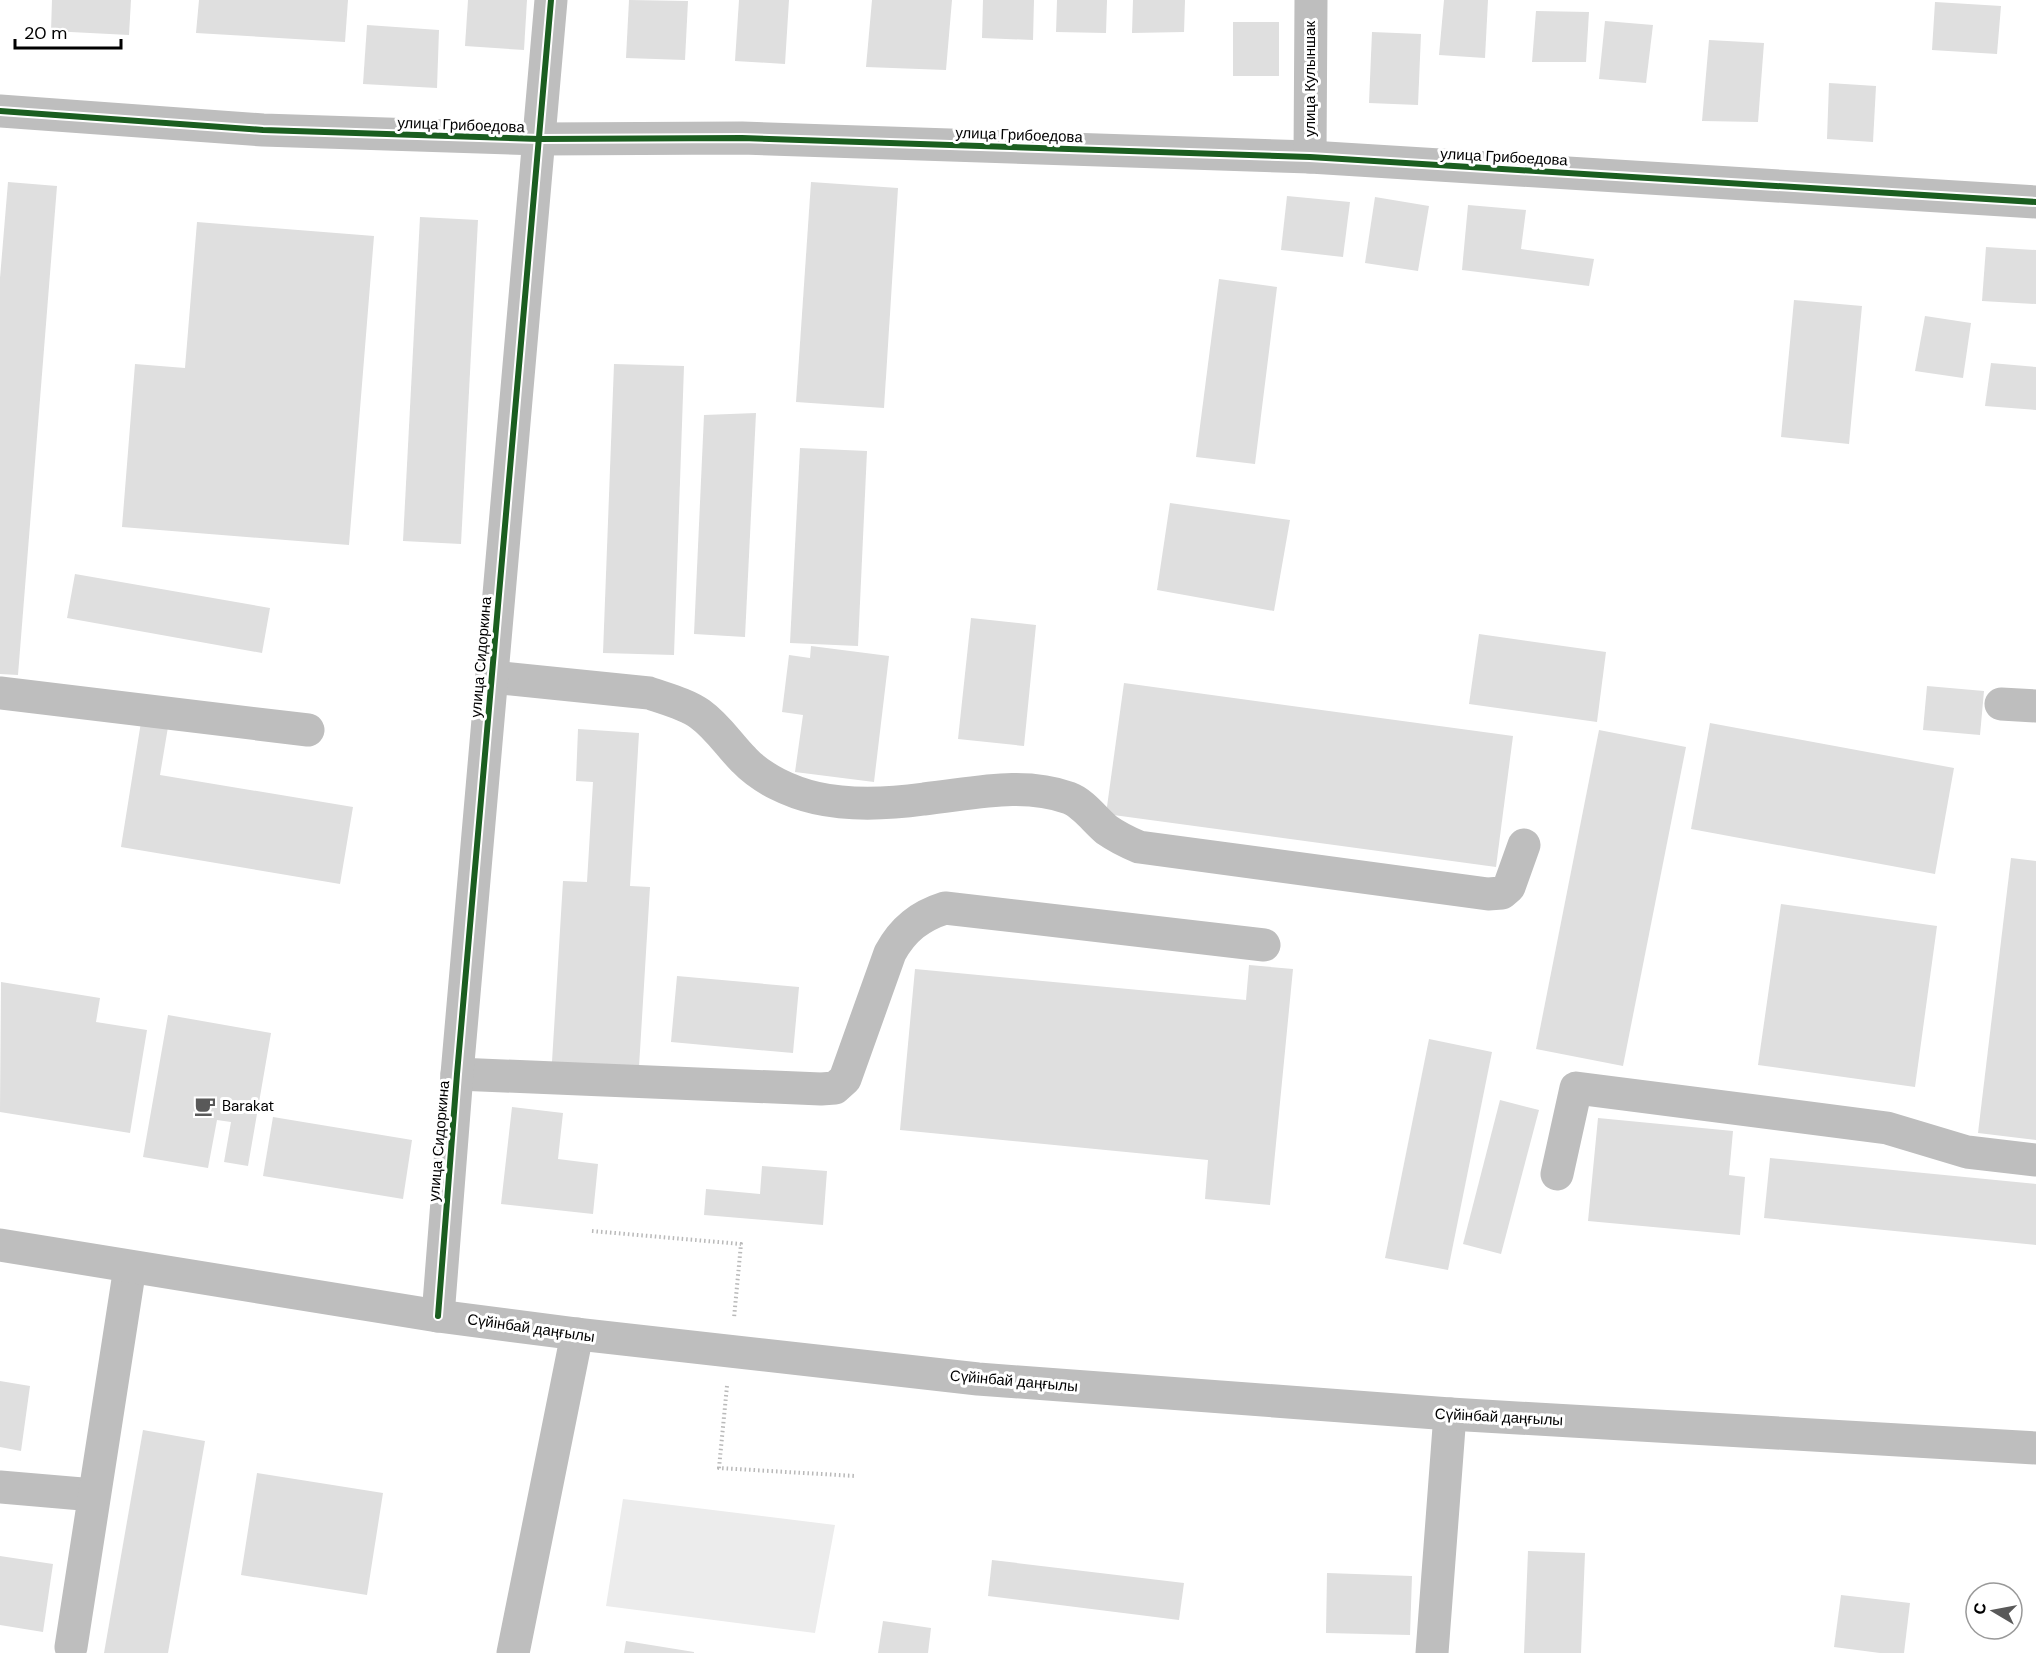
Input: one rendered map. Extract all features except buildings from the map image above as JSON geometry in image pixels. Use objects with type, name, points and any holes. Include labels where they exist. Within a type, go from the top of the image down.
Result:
[{"type":"street","name":"улица Сидоркина","points":[[438,1316],[551,0]]},
{"type":"street","name":"улица Кулыншак","points":[[1310,157],[1311,0]]},
{"type":"street","name":"улица Грибоедова","points":[[0,111],[263,130],[539,139],[742,138],[1310,157],[2036,202]]},
{"type":"street","points":[[492,676],[649,693],[672,701],[699,713],[725,736],[756,772],[769,780],[815,797],[863,804],[924,800],[1007,789],[1034,791],[1071,798],[1124,842],[1139,847],[1488,894],[1502,893],[1509,887],[1524,845]]},
{"type":"street","points":[[0,693],[309,730]]},
{"type":"street","points":[[2001,704],[2036,706]]},
{"type":"street","points":[[457,1074],[835,1088],[845,1079],[896,942],[926,915],[945,908],[1264,945]]},
{"type":"street","points":[[1557,1174],[1576,1088],[1887,1128],[1967,1152],[2036,1160]]},
{"type":"street","name":"Сүйінбай даңғылы","points":[[0,1245],[438,1316],[978,1379],[1450,1414],[2036,1448]]},
{"type":"street","points":[[71,1647],[130,1267]]},
{"type":"street","points":[[513,1653],[578,1334]]},
{"type":"street","points":[[1432,1653],[1450,1414]]},
{"type":"street","points":[[0,1487],[94,1495]]},
{"type":"path","points":[[592,1231],[741,1244]]},
{"type":"path","points":[[719,1467],[855,1476]]},
{"type":"shaded area","points":[[623,1499],[835,1525],[815,1633],[606,1606]]},
{"type":"cycle path","points":[[438,1316],[551,0]]},
{"type":"cycle path","points":[[0,111],[263,130],[539,139],[742,138],[1310,157],[2036,202]]},
{"type":"place","name":"Barakat","points":[[205,1106]]}]
